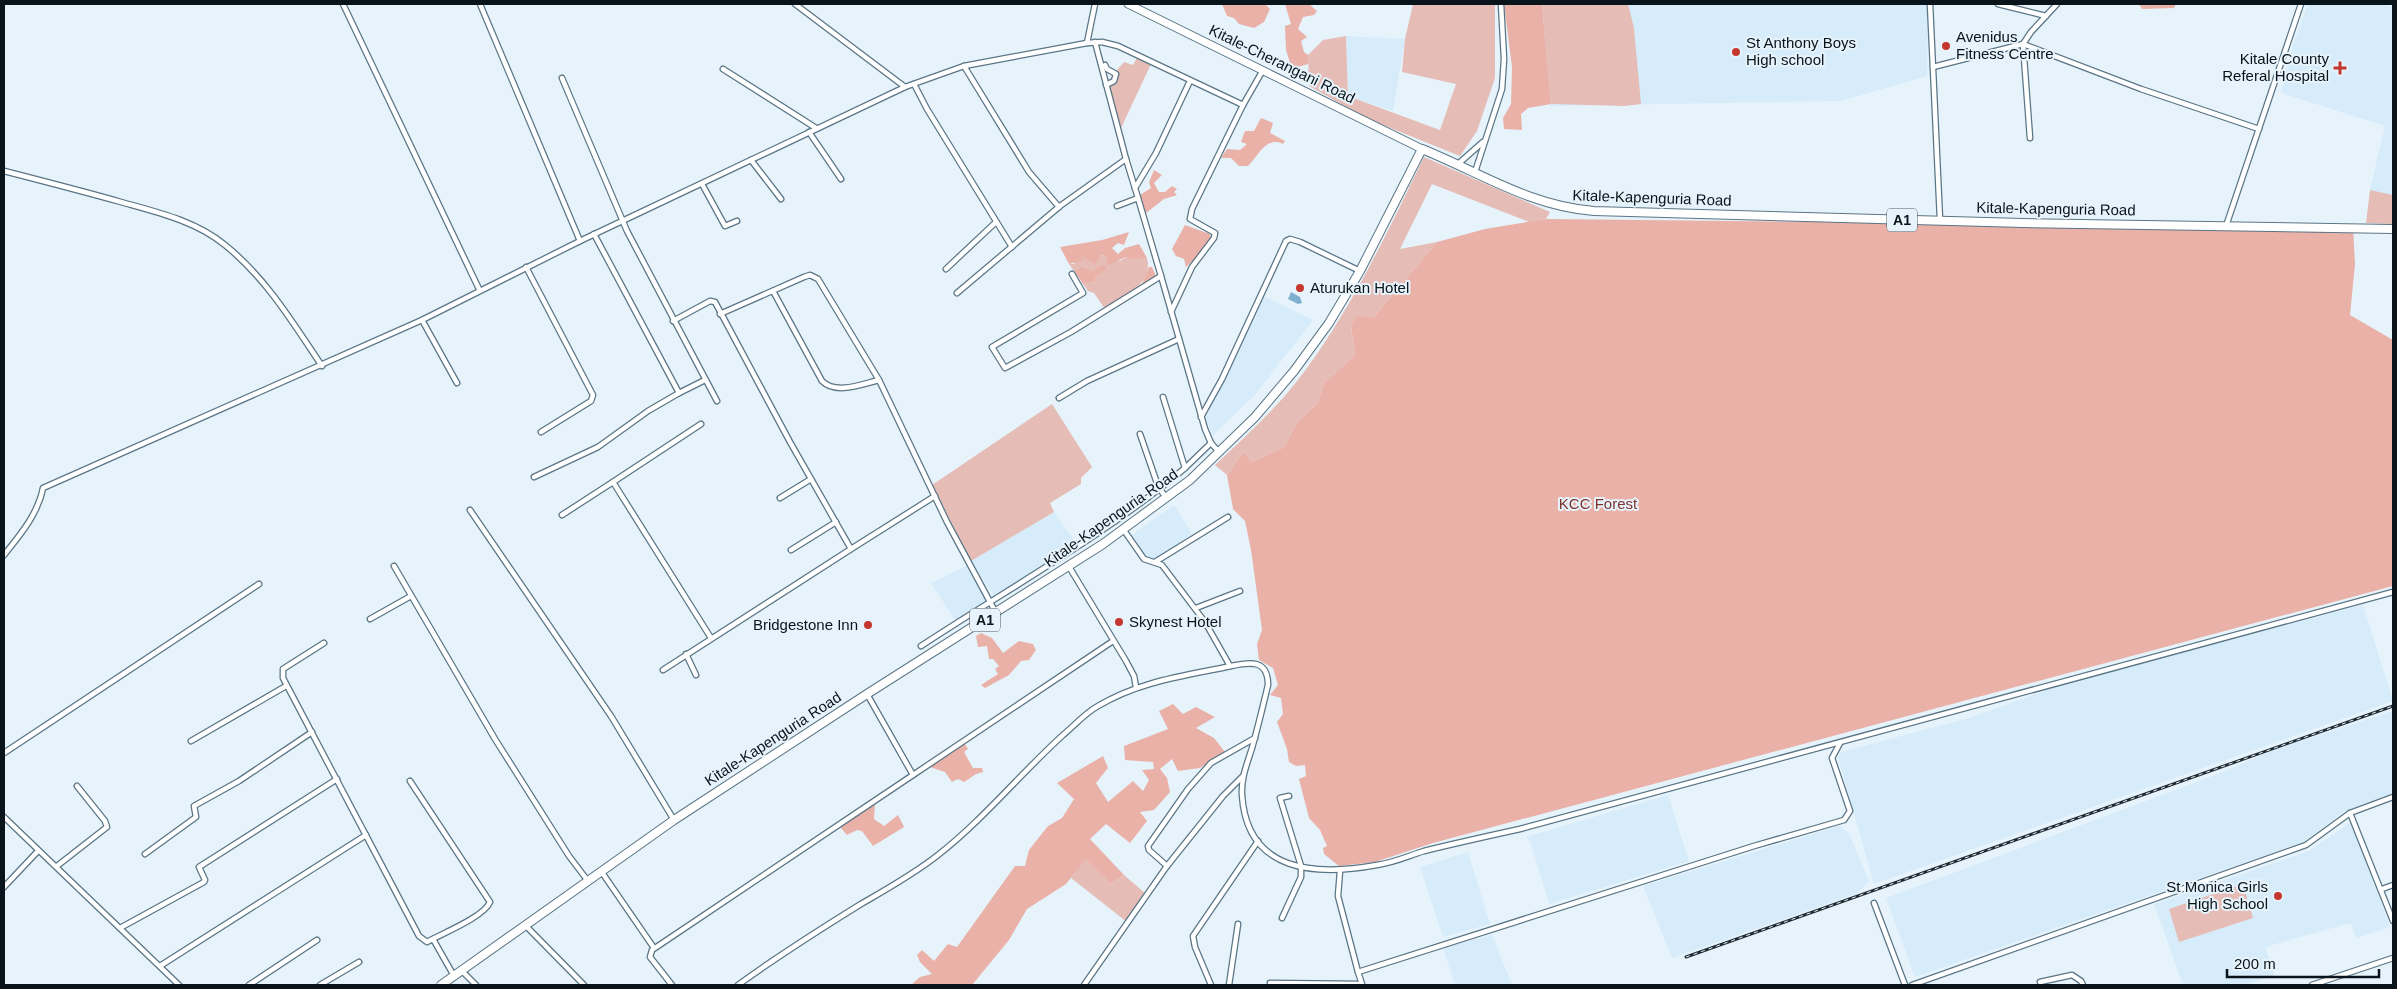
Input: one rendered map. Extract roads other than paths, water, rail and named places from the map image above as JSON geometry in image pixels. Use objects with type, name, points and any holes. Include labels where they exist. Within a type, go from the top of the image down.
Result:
[{"type":"highway","name":"Kitale-Kapenguria Road","points":[[441,985],[674,820],[1068,566],[1190,480],[1255,417],[1294,371],[1329,323],[1360,271],[1422,149],[1530,198],[1566,209],[1650,213],[2393,229]]},
{"type":"main road","name":"Kitale-Cherangani Road","points":[[1128,4],[1422,149]]},
{"type":"street","points":[[343,4],[480,289]]},
{"type":"street","points":[[480,4],[580,241]]},
{"type":"street","points":[[795,4],[905,87]]},
{"type":"street","points":[[1087,43],[1095,4]]},
{"type":"street","points":[[1475,172],[1502,89],[1504,59],[1501,4]]},
{"type":"street","points":[[1930,4],[1940,220]]},
{"type":"street","points":[[1998,4],[2046,16]]},
{"type":"street","points":[[2030,138],[2024,44],[2057,4]]},
{"type":"street","points":[[2226,226],[2301,4]]},
{"type":"street","points":[[1095,42],[1126,159],[1201,417],[1211,443],[1219,452]]},
{"type":"street","points":[[4,555],[33,516],[41,500],[43,488],[322,366],[422,320],[480,289],[594,234],[905,87],[964,66],[1095,42],[1118,46],[1243,105]]},
{"type":"street","points":[[1933,67],[2024,44],[2141,89],[2258,129]]},
{"type":"street","points":[[1106,65],[1108,69],[1116,74],[1114,81],[1106,85]]},
{"type":"street","points":[[964,66],[1029,172],[1059,207]]},
{"type":"street","points":[[724,69],[816,128]]},
{"type":"street","points":[[1172,312],[1192,267],[1215,234],[1192,220],[1190,214],[1243,105],[1263,69]]},
{"type":"street","points":[[562,78],[623,221],[672,321],[717,401]]},
{"type":"street","points":[[1135,188],[1156,153],[1190,81]]},
{"type":"street","points":[[914,84],[927,109],[1012,247]]},
{"type":"street","points":[[809,132],[841,179]]},
{"type":"street","points":[[1458,164],[1484,141]]},
{"type":"street","points":[[957,293],[1059,207],[1126,159]]},
{"type":"street","points":[[751,160],[781,199]]},
{"type":"street","points":[[4,171],[166,215],[211,236],[235,254],[269,289],[322,366]]},
{"type":"street","points":[[702,184],[725,226],[737,221]]},
{"type":"street","points":[[1117,206],[1138,198]]},
{"type":"street","points":[[946,269],[996,222]]},
{"type":"street","points":[[594,234],[679,393]]},
{"type":"street","points":[[1201,417],[1222,378],[1286,242],[1290,239],[1300,242],[1360,271]]},
{"type":"street","points":[[526,267],[593,396],[591,401],[541,432]]},
{"type":"street","points":[[1072,274],[1083,293],[992,347],[1005,368],[1071,332],[1161,276]]},
{"type":"street","points":[[720,314],[804,277],[814,275],[879,380],[935,496],[996,613]]},
{"type":"street","points":[[773,291],[822,382],[827,386],[846,388],[879,380]]},
{"type":"street","points":[[672,321],[710,301],[715,302],[851,549]]},
{"type":"street","points":[[422,320],[457,383]]},
{"type":"street","points":[[1059,398],[1087,381],[1179,339]]},
{"type":"street","points":[[534,477],[598,447],[648,411],[705,380]]},
{"type":"street","points":[[1164,397],[1185,468]]},
{"type":"street","points":[[562,515],[701,424]]},
{"type":"street","points":[[1140,434],[1160,489],[1166,498]]},
{"type":"street","points":[[921,646],[1098,533],[1160,489],[1211,443]]},
{"type":"street","points":[[780,498],[811,479]]},
{"type":"street","points":[[613,482],[711,638]]},
{"type":"street","points":[[662,670],[935,496]]},
{"type":"street","points":[[470,510],[611,716],[674,820]]},
{"type":"street","points":[[1154,563],[1228,517]]},
{"type":"street","points":[[791,550],[836,522]]},
{"type":"street","points":[[1123,529],[1140,556],[1162,565],[1196,608],[1230,666]]},
{"type":"street","points":[[394,566],[495,739],[569,856],[588,881]]},
{"type":"street","points":[[1068,566],[1134,676],[1136,687]]},
{"type":"street","points":[[4,753],[259,584]]},
{"type":"street","points":[[1196,608],[1240,591]]},
{"type":"street","points":[[738,985],[767,964],[938,856],[978,822],[1018,778],[1090,712],[1136,687],[1176,676],[1255,662],[1260,665],[1268,679],[1265,701],[1243,776],[1245,811],[1251,833],[1274,859],[1301,866],[1340,870],[1379,865],[1840,743],[2393,592]]},
{"type":"street","points":[[370,619],[411,596]]},
{"type":"street","points":[[671,985],[650,957],[650,952],[654,948],[1113,640]]},
{"type":"street","points":[[324,643],[283,670],[282,675],[286,686],[419,936],[424,941],[470,919],[488,907],[490,902],[410,781]]},
{"type":"street","points":[[686,654],[696,676]]},
{"type":"street","points":[[191,741],[286,686]]},
{"type":"street","points":[[867,694],[913,775]]},
{"type":"street","points":[[145,854],[196,817],[194,806],[239,781],[312,732]]},
{"type":"street","points":[[1167,866],[1149,850],[1148,846],[1188,789],[1211,763],[1255,738]]},
{"type":"street","points":[[1358,972],[1754,846],[1844,820],[1850,811],[1832,758],[1840,743]]},
{"type":"street","points":[[1084,985],[1167,866],[1223,796],[1243,776]]},
{"type":"street","points":[[120,928],[204,882],[206,880],[199,867],[337,779]]},
{"type":"street","points":[[57,866],[107,827],[77,786]]},
{"type":"street","points":[[1282,918],[1301,877],[1301,866],[1280,798],[1289,796]]},
{"type":"street","points":[[1912,985],[2306,845],[2350,813],[2393,797]]},
{"type":"street","points":[[2350,813],[2382,889],[2393,921]]},
{"type":"street","points":[[4,817],[180,985]]},
{"type":"street","points":[[160,966],[366,835]]},
{"type":"street","points":[[1211,985],[1195,947],[1193,936],[1258,841]]},
{"type":"street","points":[[4,887],[38,851]]},
{"type":"street","points":[[1270,983],[1362,984],[1338,896],[1340,870]]},
{"type":"street","points":[[601,871],[654,948]]},
{"type":"street","points":[[2382,889],[2393,885]]},
{"type":"street","points":[[1874,903],[1905,985]]},
{"type":"street","points":[[1229,985],[1238,924]]},
{"type":"street","points":[[526,926],[584,985]]},
{"type":"street","points":[[433,938],[454,976]]},
{"type":"street","points":[[249,985],[317,940]]},
{"type":"street","points":[[2312,985],[2393,958]]},
{"type":"street","points":[[320,985],[358,962]]},
{"type":"street","points":[[462,971],[476,985]]},
{"type":"street","points":[[2040,982],[2072,975],[2081,981],[2083,985]]},
{"type":"water","points":[[1291,292],[1300,297],[1302,303],[1298,304],[1288,299]]},
{"type":"railway","points":[[1686,957],[2393,706]]},
{"type":"place","name":"Avenidus Fitness Centre","points":[[1946,46]]},
{"type":"place","name":"St Anthony Boys High school","points":[[1736,52]]},
{"type":"place","name":"Kitale County Referal Hospital","points":[[2340,68]]},
{"type":"place","name":"Aturukan Hotel","points":[[1300,288]]},
{"type":"place","name":"Skynest Hotel","points":[[1119,622]]},
{"type":"place","name":"Bridgestone Inn","points":[[868,625]]},
{"type":"place","name":"St Monica Girls High School","points":[[2278,896]]},
{"type":"park label","name":"KCC Forest","points":[[1598,504]]}]
